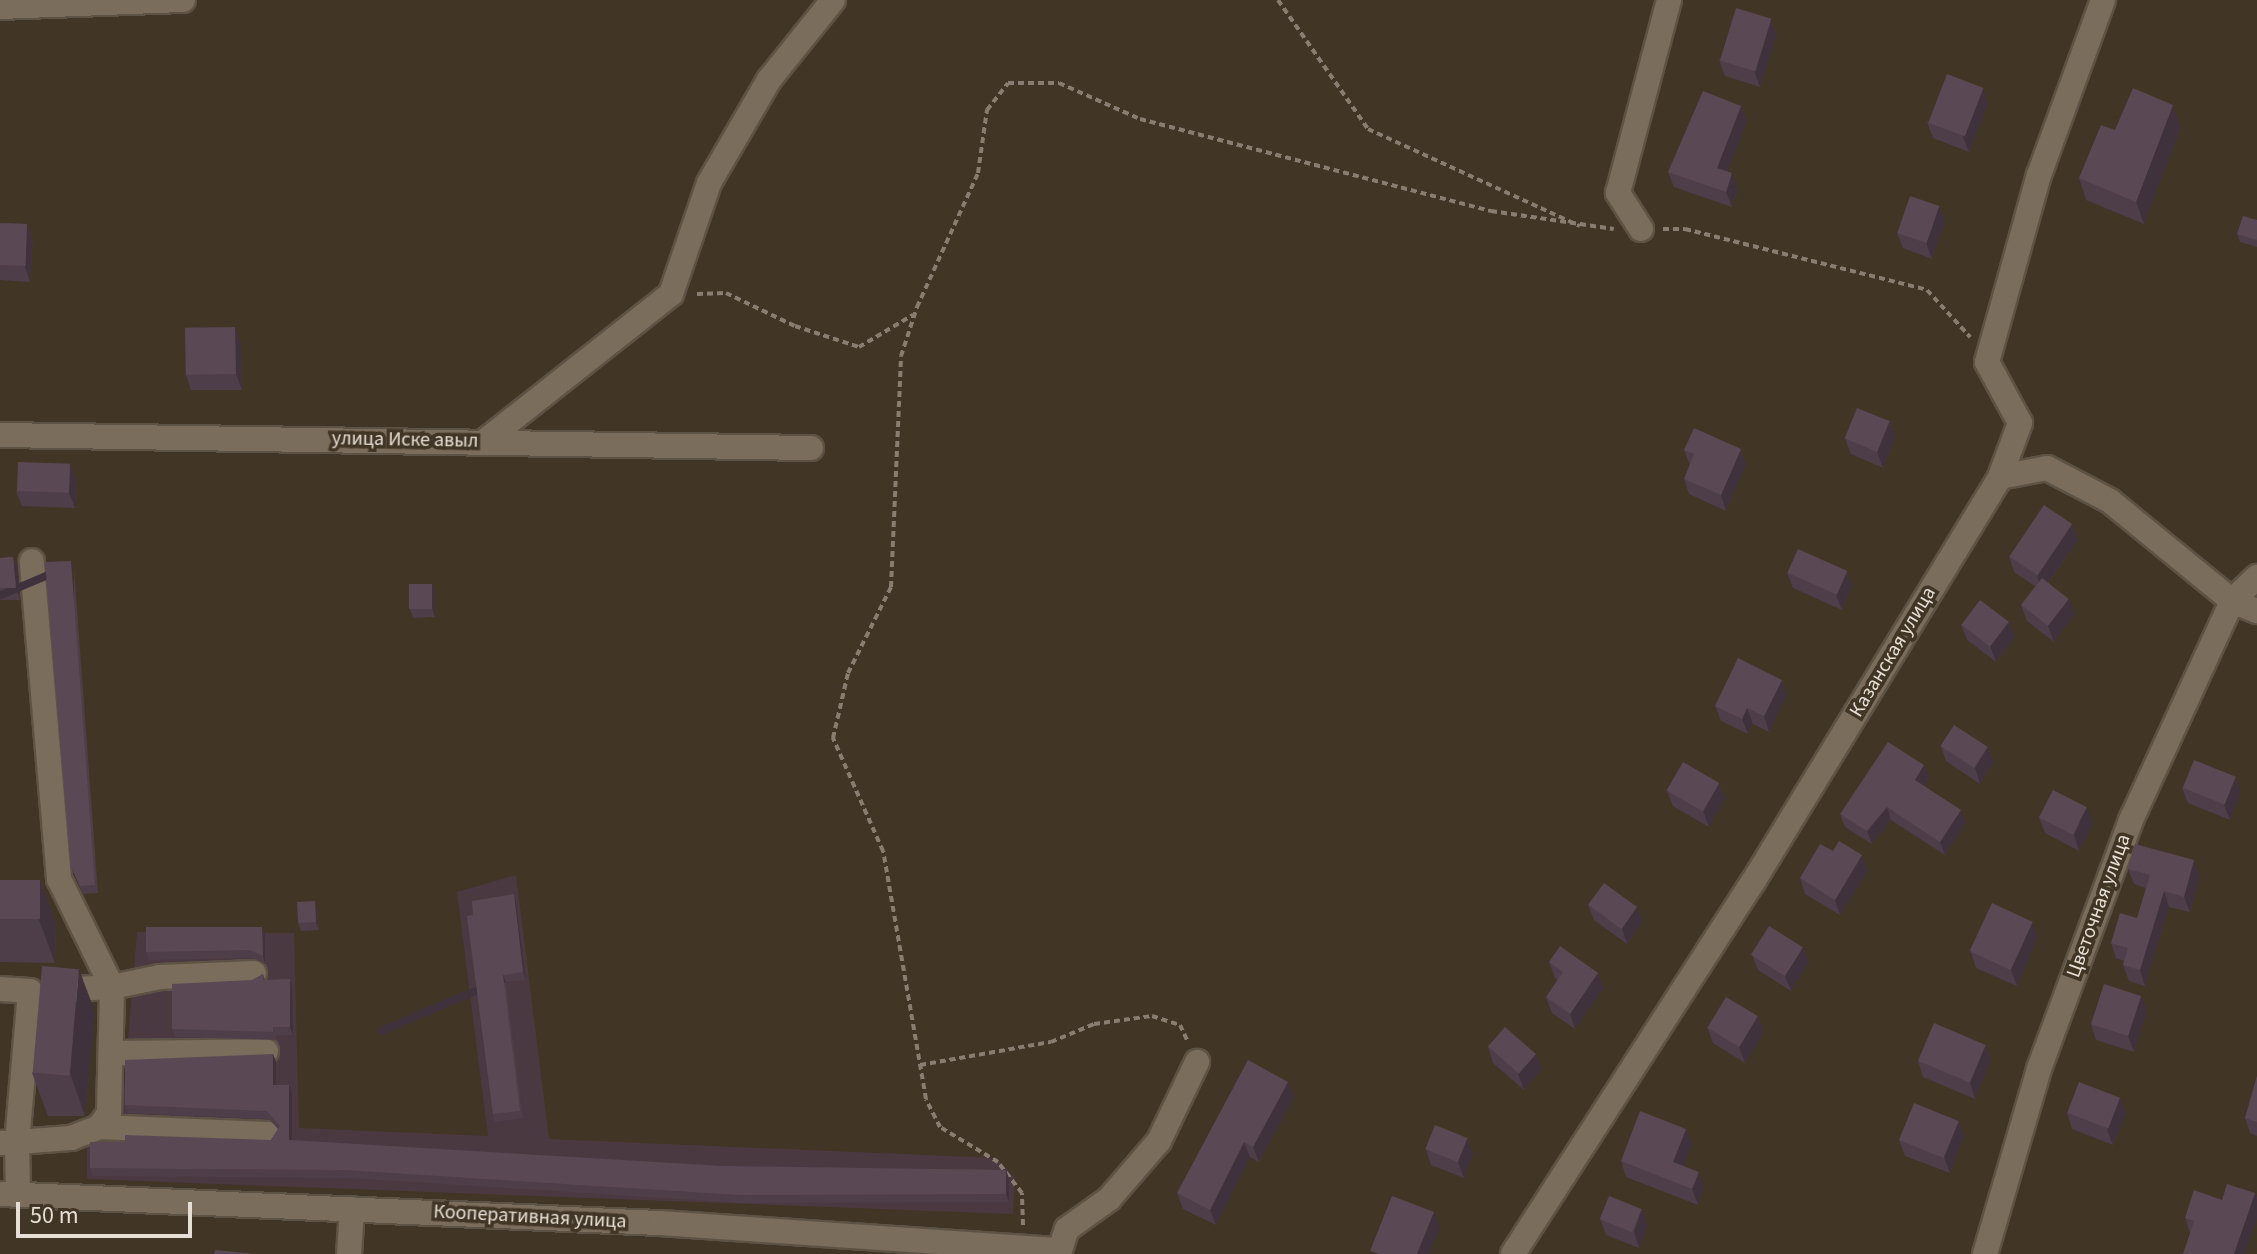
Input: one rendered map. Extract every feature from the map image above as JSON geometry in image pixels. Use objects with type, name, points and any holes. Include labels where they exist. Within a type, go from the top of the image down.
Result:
[{"type":"street","points":[[0,7],[183,0]]},
{"type":"street","points":[[485,441],[671,294],[709,183],[769,80],[833,0]]},
{"type":"street","points":[[1641,229],[1618,193],[1669,0]]},
{"type":"street","points":[[1987,362],[2039,175],[2103,0]]},
{"type":"street","name":"Казанская улица","points":[[1513,1254],[1753,882],[2000,477],[2020,423],[1987,362]]},
{"type":"street","name":"улица Иске авыл","points":[[0,435],[811,448]]},
{"type":"street","points":[[2000,477],[2047,468],[2110,501],[2232,601],[2257,611]]},
{"type":"street","points":[[32,561],[59,879],[112,987],[113,1053],[109,1113],[99,1127]]},
{"type":"street","name":"Цветочная улица","points":[[1985,1254],[2039,1069],[2125,834],[2232,601],[2257,577]]},
{"type":"street","points":[[0,989],[30,991],[112,987],[160,977],[254,973]]},
{"type":"street","points":[[9,1194],[8,1142],[30,991]]},
{"type":"street","points":[[113,1053],[266,1051]]},
{"type":"street","points":[[1064,1253],[1067,1229],[1109,1199],[1159,1141],[1197,1062]]},
{"type":"street","points":[[8,1142],[71,1138],[99,1127],[268,1134]]},
{"type":"street","name":"Кооперативная улица","points":[[9,1194],[352,1209],[910,1247],[1023,1247],[1064,1253]]},
{"type":"street","points":[[349,1254],[352,1209]]},
{"type":"path","points":[[1278,0],[1368,129],[1586,229]]},
{"type":"path","points":[[1023,1247],[1022,1193],[998,1162],[940,1127],[926,1099],[883,851],[833,738],[848,673],[891,587],[901,356],[914,315],[978,173],[987,110],[1008,83],[1059,83],[1140,119],[1491,211],[1586,229],[1685,229],[1927,290],[1987,362]]},
{"type":"path","points":[[671,294],[726,293],[795,326],[859,347],[914,315]]},
{"type":"path","points":[[920,1065],[1051,1042],[1094,1024],[1152,1016],[1180,1025],[1197,1062]]},
{"type":"shaded area","points":[[516,875],[549,1139],[996,1158],[1015,1178],[1013,1214],[87,1179],[87,1135],[121,1124],[137,932],[294,933],[299,1128],[488,1136],[457,892]]},
{"type":"building","points":[[1736,8],[1771,19],[1755,71],[1720,61]]},
{"type":"building","points":[[1947,74],[1983,88],[1965,137],[1928,123]]},
{"type":"building","points":[[2133,88],[2173,105],[2136,202],[2079,178],[2101,125],[2115,130]]},
{"type":"building","points":[[1703,91],[1741,106],[1717,168],[1732,173],[1726,192],[1668,172]]},
{"type":"building","points":[[1910,196],[1939,206],[1927,243],[1897,233]]},
{"type":"building","points":[[2243,216],[2257,220],[2257,240],[2237,234]]},
{"type":"building","points":[[0,223],[27,224],[26,266],[0,265]]},
{"type":"building","points":[[235,327],[236,374],[186,375],[185,328]]},
{"type":"building","points":[[1857,408],[1889,421],[1877,452],[1845,439]]},
{"type":"building","points":[[1694,428],[1741,449],[1721,495],[1684,479],[1694,454],[1684,450]]},
{"type":"building","points":[[18,462],[70,464],[69,493],[17,491]]},
{"type":"building","points":[[2044,505],[2072,524],[2038,575],[2009,556]]},
{"type":"building","points":[[1798,549],[1847,571],[1837,595],[1787,573]]},
{"type":"building","points":[[13,557],[16,588],[0,588],[0,558]]},
{"type":"building","points":[[71,561],[95,885],[80,886],[71,867],[45,562]]},
{"type":"building","points":[[2042,578],[2069,599],[2048,626],[2021,605]]},
{"type":"building","points":[[409,584],[432,584],[432,609],[409,609]]},
{"type":"building","points":[[1980,600],[2009,622],[1990,646],[1961,625]]},
{"type":"building","points":[[1738,658],[1782,680],[1764,716],[1747,708],[1742,719],[1715,706]]},
{"type":"building","points":[[1954,725],[1988,747],[1974,768],[1940,746]]},
{"type":"building","points":[[1888,742],[1924,765],[1915,780],[1961,810],[1940,842],[1887,807],[1867,831],[1840,814]]},
{"type":"building","points":[[2194,760],[2236,777],[2224,805],[2183,788]]},
{"type":"building","points":[[1683,762],[1719,783],[1703,812],[1666,791]]},
{"type":"building","points":[[2053,790],[2087,807],[2073,835],[2039,818]]},
{"type":"building","points":[[1839,841],[1862,855],[1835,900],[1800,878],[1820,844],[1833,851]]},
{"type":"building","points":[[2135,844],[2194,860],[2184,897],[2164,891],[2140,970],[2123,965],[2128,948],[2111,943],[2120,913],[2137,918],[2150,875],[2128,869]]},
{"type":"building","points":[[0,880],[40,880],[40,919],[0,919]]},
{"type":"building","points":[[1604,883],[1637,907],[1621,929],[1588,905]]},
{"type":"building","points":[[514,894],[523,972],[503,975],[520,1111],[493,1114],[467,916],[473,915],[472,901]]},
{"type":"building","points":[[315,901],[316,922],[298,923],[297,902]]},
{"type":"building","points":[[1992,903],[2033,922],[2010,970],[1970,951]]},
{"type":"building","points":[[1769,926],[1803,947],[1785,976],[1751,955]]},
{"type":"building","points":[[146,927],[262,927],[263,956],[250,950],[146,952]]},
{"type":"building","points":[[1560,946],[1598,973],[1570,1014],[1546,997],[1563,972],[1549,962]]},
{"type":"building","points":[[42,966],[79,969],[70,1076],[33,1073]]},
{"type":"building","points":[[263,974],[263,980],[290,979],[290,1027],[273,1027],[273,1032],[172,1029],[172,984],[252,980]]},
{"type":"building","points":[[2104,984],[2141,996],[2128,1036],[2091,1024]]},
{"type":"building","points":[[1726,997],[1758,1016],[1739,1047],[1707,1028]]},
{"type":"building","points":[[1934,1023],[1986,1045],[1970,1083],[1918,1061]]},
{"type":"building","points":[[1505,1027],[1536,1054],[1519,1074],[1488,1047]]},
{"type":"building","points":[[273,1054],[273,1085],[289,1085],[289,1140],[721,1166],[1006,1170],[1006,1194],[740,1195],[345,1170],[90,1168],[90,1142],[125,1142],[125,1135],[271,1140],[280,1126],[267,1111],[125,1105],[125,1060]]},
{"type":"building","points":[[1248,1060],[1288,1082],[1253,1147],[1244,1142],[1210,1210],[1177,1193]]},
{"type":"building","points":[[2257,1076],[2257,1122],[2245,1118]]},
{"type":"building","points":[[2079,1082],[2120,1098],[2108,1129],[2067,1113]]},
{"type":"building","points":[[1914,1103],[1959,1121],[1944,1158],[1899,1140]]},
{"type":"building","points":[[1640,1111],[1686,1129],[1673,1162],[1699,1172],[1692,1189],[1621,1161]]},
{"type":"building","points":[[1435,1125],[1467,1138],[1458,1162],[1425,1149]]},
{"type":"building","points":[[2227,1184],[2255,1193],[2234,1254],[2183,1254],[2194,1221],[2185,1218],[2194,1190],[2222,1200]]},
{"type":"building","points":[[1392,1196],[1434,1212],[1417,1254],[1379,1254],[1370,1251]]},
{"type":"building","points":[[1609,1196],[1641,1209],[1632,1232],[1600,1219]]},
{"type":"building","points":[[215,1250],[257,1254],[214,1254]]}]
